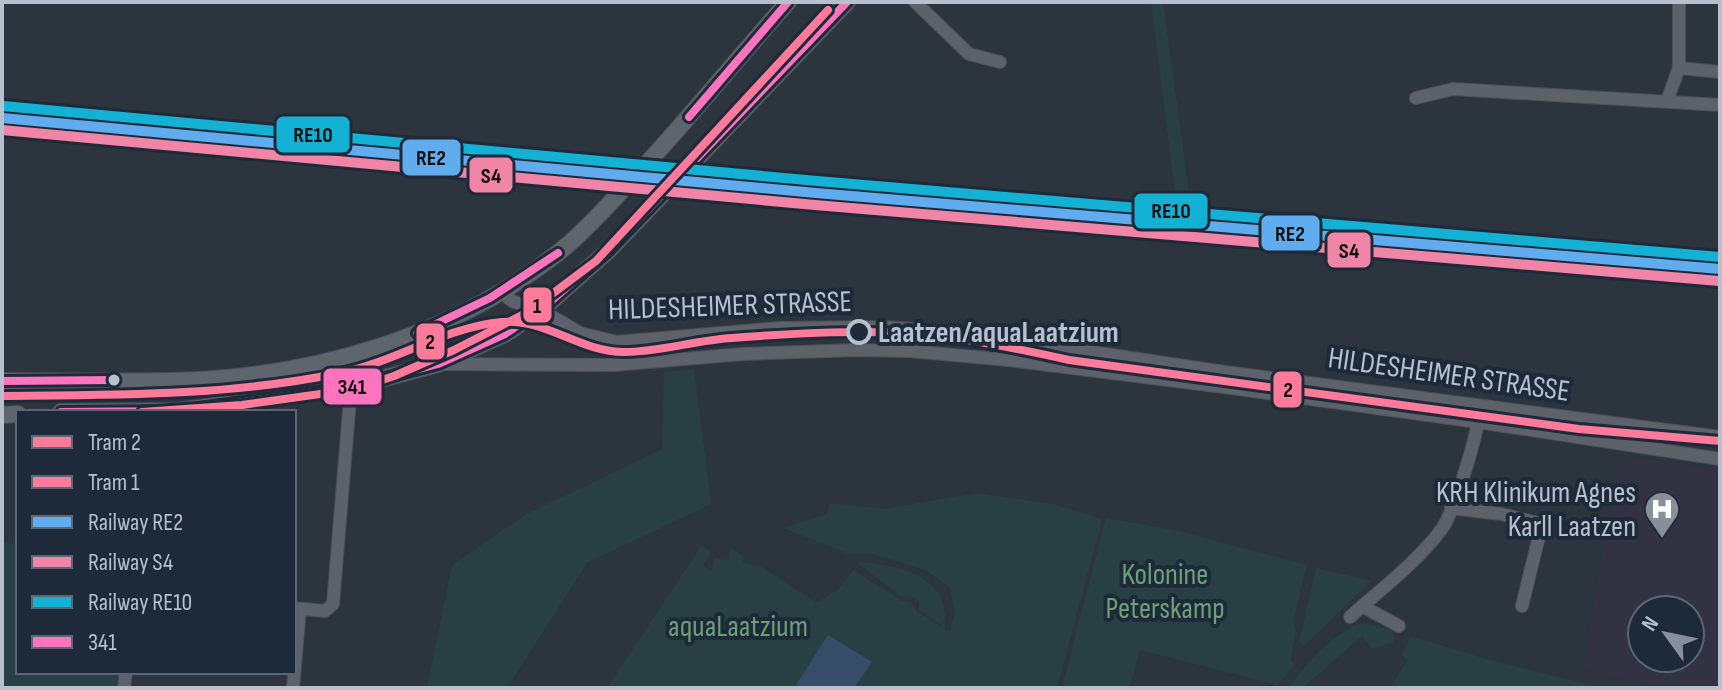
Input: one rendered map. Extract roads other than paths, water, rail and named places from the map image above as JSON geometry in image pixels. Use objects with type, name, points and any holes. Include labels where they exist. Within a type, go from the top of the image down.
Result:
[{"type":"main road","points":[[2,381],[173,381],[284,370],[399,340],[471,310],[526,277],[587,227],[655,155],[788,2]]},
{"type":"main road","points":[[438,364],[505,334],[541,310],[609,250],[847,2]]},
{"type":"main road","name":"HILDESHEIMER STRASSE","points":[[178,410],[351,387],[438,364]]},
{"type":"street","points":[[915,2],[969,54],[1000,62]]},
{"type":"street","points":[[1667,101],[1679,68],[1679,2]]},
{"type":"street","points":[[1679,68],[1720,72]]},
{"type":"street","points":[[1416,98],[1453,89],[1720,105]]},
{"type":"street","name":"HILDESHEIMER STRASSE","points":[[500,292],[514,302],[541,310],[580,333],[617,342],[780,328],[882,327],[959,332],[1225,372],[1720,437]]},
{"type":"street","name":"HILDESHEIMER STRASSE","points":[[438,364],[613,365],[743,354],[910,351],[1224,387],[1720,459]]},
{"type":"street","points":[[296,628],[297,608],[325,611],[333,604],[351,387]]},
{"type":"street","points":[[1350,617],[1430,543],[1443,527],[1478,422],[1480,406]]},
{"type":"street","points":[[1451,508],[1501,514],[1542,524],[1522,606]]},
{"type":"street","points":[[1362,606],[1399,626]]},
{"type":"tram line","name":"1","points":[[171,410],[242,405],[356,389],[454,350],[528,312],[596,261],[828,10]]},
{"type":"tram line","name":"2","points":[[2,396],[172,393],[298,381],[361,368],[440,337],[481,325],[518,322],[592,347],[624,352],[718,339],[782,335],[857,332],[932,335],[984,342],[1069,360],[1579,429],[1720,441]]},
{"type":"rail line","name":"RE10","points":[[3,106],[817,181],[1720,257]]},
{"type":"rail line","name":"RE2","points":[[2,118],[816,193],[1720,269]]},
{"type":"rail line","name":"S4","points":[[2,130],[815,205],[1719,281]]},
{"type":"place","name":"Laatzen/aquaLaatzium","points":[[859,332]]},
{"type":"place","name":"KRH Klinikum Agnes Karll Laatzen","points":[[1662,540]]},
{"type":"park label","name":"Kolonine Peterskamp","points":[[1165,591]]},
{"type":"park label","name":"aquaLaatzium","points":[[738,626]]}]
